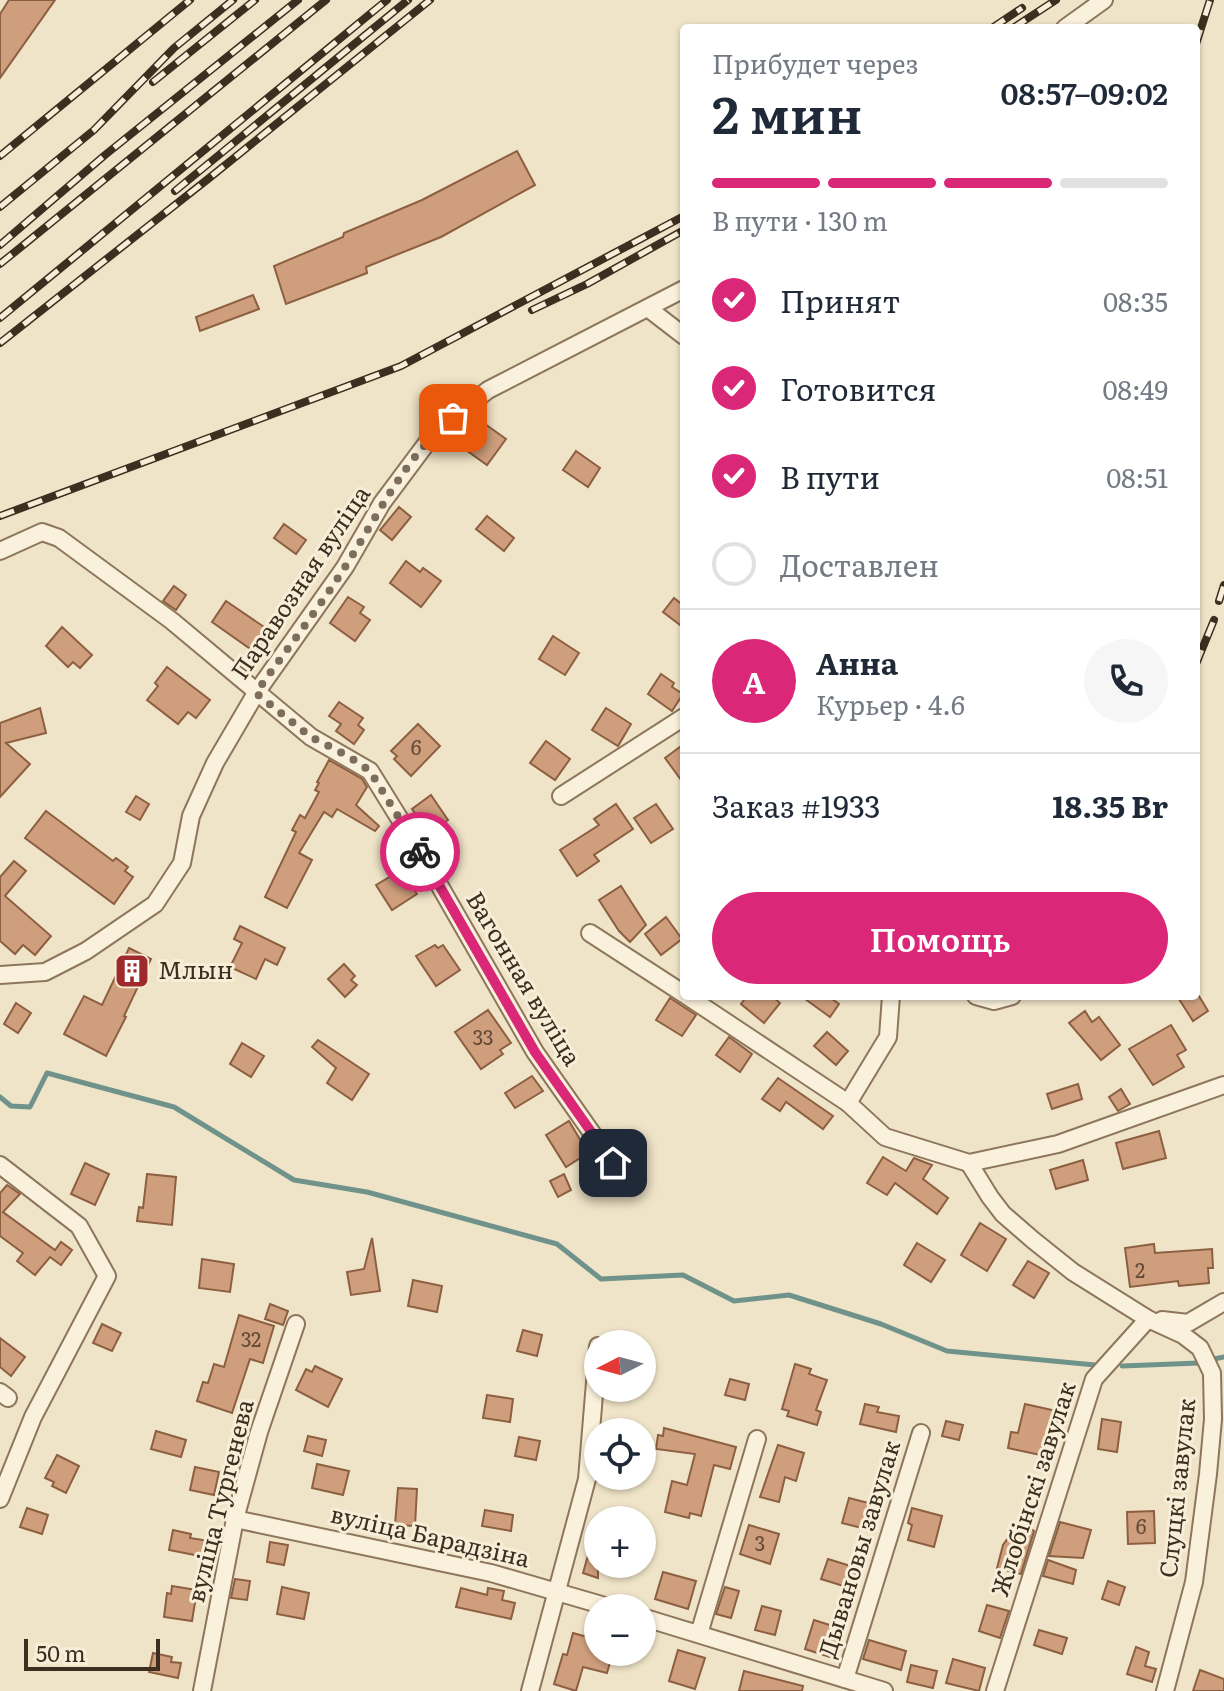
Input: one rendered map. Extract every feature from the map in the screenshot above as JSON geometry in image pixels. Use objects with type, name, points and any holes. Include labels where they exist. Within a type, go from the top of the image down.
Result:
[{"type":"street","points":[[1071,24],[1104,0]]},
{"type":"street","name":"Паравозная вуліца","points":[[0,975],[45,972],[86,951],[155,904],[182,863],[191,816],[215,763],[256,693],[345,567],[382,503],[435,432],[488,390],[680,291]]},
{"type":"street","points":[[649,309],[680,333]]},
{"type":"street","name":"Вагонная вуліца","points":[[0,551],[42,532],[59,538],[172,621],[311,737],[370,771],[535,1052],[613,1163]]},
{"type":"street","points":[[561,796],[680,720]]},
{"type":"street","points":[[590,933],[680,992]]},
{"type":"street","points":[[693,1000],[848,1103],[885,1137],[969,1163],[1058,1144],[1224,1085]]},
{"type":"street","points":[[848,1103],[888,1037],[891,1000]]},
{"type":"street","name":"Слуцкі завулак","points":[[969,1163],[990,1197],[1033,1240],[1073,1272],[1148,1319],[1183,1335],[1200,1348],[1212,1373],[1213,1419],[1194,1582],[1165,1691]]},
{"type":"street","points":[[0,1165],[79,1226],[107,1276],[33,1417],[0,1499]]},
{"type":"street","points":[[1148,1319],[1188,1323],[1224,1302]]},
{"type":"street","name":"Жлобінскі завулак","points":[[995,1691],[1094,1379],[1148,1319]]},
{"type":"street","name":"вуліца Тургенева","points":[[202,1691],[235,1519],[259,1432],[296,1324]]},
{"type":"street","points":[[530,1691],[587,1479],[593,1402]]},
{"type":"street","name":"Дывановы завулак","points":[[845,1679],[921,1433]]},
{"type":"street","points":[[699,1634],[757,1439]]},
{"type":"street","name":"вуліца Барадзіна","points":[[235,1519],[476,1570],[584,1600]]},
{"type":"street","points":[[656,1621],[884,1691]]},
{"type":"building","points":[[9,0],[55,0],[0,78],[0,14]]},
{"type":"building","points":[[517,151],[535,185],[441,237],[366,267],[367,273],[286,304],[274,266],[422,200]]},
{"type":"building","points":[[253,295],[259,309],[200,331],[196,317]]},
{"type":"building","points":[[485,424],[506,439],[487,465],[466,450]]},
{"type":"building","points":[[576,451],[600,468],[588,487],[563,470]]},
{"type":"building","points":[[399,507],[411,517],[392,540],[380,530]]},
{"type":"building","points":[[487,516],[514,538],[504,551],[476,529]]},
{"type":"building","points":[[284,524],[306,540],[296,554],[274,538]]},
{"type":"building","points":[[406,561],[420,572],[423,568],[441,581],[421,607],[390,583]]},
{"type":"building","points":[[174,586],[186,595],[176,610],[163,601]]},
{"type":"building","points":[[348,597],[364,607],[360,613],[370,620],[355,641],[330,623]]},
{"type":"building","points":[[674,598],[680,603],[680,625],[663,612]]},
{"type":"building","points":[[226,601],[270,631],[256,653],[212,622]]},
{"type":"building","points":[[62,627],[92,655],[80,668],[73,662],[68,667],[46,646]]},
{"type":"building","points":[[553,636],[579,653],[565,675],[539,659]]},
{"type":"building","points":[[167,667],[210,700],[196,718],[188,712],[178,724],[147,700]]},
{"type":"building","points":[[661,674],[674,683],[672,687],[680,692],[680,699],[672,711],[648,694]]},
{"type":"building","points":[[339,702],[363,718],[358,725],[364,730],[354,744],[336,731],[341,724],[329,716]]},
{"type":"building","points":[[40,708],[46,733],[6,743],[30,764],[0,797],[0,723]]},
{"type":"building","points":[[606,708],[631,724],[618,746],[592,730]]},
{"type":"building","points":[[418,724],[440,746],[411,776],[394,759],[397,756],[391,751]]},
{"type":"building","points":[[546,741],[570,759],[555,780],[530,763]]},
{"type":"building","points":[[680,747],[680,779],[665,758]]},
{"type":"building","points":[[329,760],[362,779],[367,787],[356,805],[379,826],[375,831],[337,809],[332,817],[324,812],[299,853],[312,860],[287,908],[265,897],[296,832],[292,830],[300,815],[305,818],[319,792],[315,790],[317,782]]},
{"type":"building","points":[[431,795],[448,820],[429,833],[412,809]]},
{"type":"building","points":[[136,796],[149,804],[140,820],[126,812]]},
{"type":"building","points":[[616,804],[633,829],[594,855],[599,861],[577,876],[560,850],[599,825],[594,819]]},
{"type":"building","points":[[656,804],[673,829],[651,843],[634,818]]},
{"type":"building","points":[[46,811],[113,861],[116,858],[128,867],[125,871],[133,877],[114,904],[25,838]]},
{"type":"building","points":[[14,861],[26,871],[5,896],[51,936],[35,955],[23,945],[15,954],[0,941],[0,877]]},
{"type":"building","points":[[401,870],[417,894],[392,910],[376,885]]},
{"type":"building","points":[[621,886],[646,925],[630,942],[599,900]]},
{"type":"building","points":[[666,917],[680,941],[661,955],[645,934]]},
{"type":"building","points":[[240,926],[285,948],[277,965],[265,959],[256,979],[230,967],[242,943],[234,939]]},
{"type":"building","points":[[435,945],[438,948],[443,945],[460,970],[436,986],[416,956]]},
{"type":"building","points":[[129,948],[151,959],[106,1056],[64,1034],[84,996],[102,1005]]},
{"type":"building","points":[[344,964],[355,976],[351,980],[357,985],[345,997],[328,979]]},
{"type":"building","points":[[670,998],[696,1015],[682,1036],[656,1020]]},
{"type":"building","points":[[1200,998],[1208,1011],[1193,1021],[1180,1000]]},
{"type":"building","points":[[744,1000],[777,1000],[780,1003],[764,1023],[741,1004]]},
{"type":"building","points":[[807,1000],[834,1000],[839,1004],[830,1017]]},
{"type":"building","points":[[16,1003],[31,1013],[18,1033],[4,1024]]},
{"type":"building","points":[[488,1010],[511,1043],[500,1050],[503,1054],[481,1069],[455,1032]]},
{"type":"building","points":[[1085,1011],[1092,1022],[1099,1017],[1120,1045],[1101,1060],[1069,1023]]},
{"type":"building","points":[[1171,1025],[1186,1050],[1177,1055],[1184,1067],[1153,1085],[1129,1049]]},
{"type":"building","points":[[827,1032],[848,1051],[836,1065],[814,1046]]},
{"type":"building","points":[[729,1037],[752,1054],[740,1072],[716,1055]]},
{"type":"building","points":[[318,1040],[369,1074],[352,1100],[327,1083],[336,1068],[312,1047]]},
{"type":"building","points":[[242,1043],[264,1056],[251,1077],[230,1064]]},
{"type":"building","points":[[532,1076],[543,1091],[515,1108],[505,1093]]},
{"type":"building","points":[[778,1078],[833,1116],[823,1129],[786,1102],[780,1111],[762,1099]]},
{"type":"building","points":[[1078,1084],[1082,1099],[1052,1109],[1047,1094]]},
{"type":"building","points":[[1121,1089],[1130,1104],[1118,1111],[1109,1097]]},
{"type":"building","points":[[569,1121],[588,1153],[566,1167],[546,1135]]},
{"type":"building","points":[[1159,1131],[1166,1158],[1123,1169],[1116,1143]]},
{"type":"building","points":[[883,1157],[906,1171],[914,1158],[932,1165],[923,1179],[948,1198],[937,1214],[895,1183],[887,1195],[867,1183]]},
{"type":"building","points":[[1083,1160],[1088,1180],[1056,1189],[1050,1170]]},
{"type":"building","points":[[85,1163],[109,1174],[95,1205],[71,1194]]},
{"type":"building","points":[[147,1174],[176,1177],[172,1225],[137,1221],[139,1207],[143,1208]]},
{"type":"building","points":[[564,1174],[571,1190],[558,1197],[550,1181]]},
{"type":"building","points":[[7,1185],[20,1194],[3,1212],[55,1250],[61,1242],[72,1250],[61,1265],[50,1257],[35,1275],[17,1261],[23,1253],[0,1236],[0,1193]]},
{"type":"building","points":[[980,1223],[1006,1239],[987,1271],[961,1255]]},
{"type":"building","points":[[372,1238],[380,1291],[351,1295],[347,1272],[364,1269]]},
{"type":"building","points":[[917,1243],[945,1260],[931,1282],[904,1265]]},
{"type":"building","points":[[1154,1244],[1155,1253],[1212,1249],[1213,1268],[1208,1268],[1209,1283],[1179,1286],[1178,1281],[1130,1287],[1125,1248]]},
{"type":"building","points":[[202,1259],[234,1264],[230,1292],[199,1288]]},
{"type":"building","points":[[1028,1261],[1049,1273],[1034,1298],[1013,1285]]},
{"type":"building","points":[[413,1280],[442,1286],[437,1312],[408,1306]]},
{"type":"building","points":[[270,1304],[288,1311],[283,1325],[265,1319]]},
{"type":"building","points":[[239,1315],[274,1326],[263,1363],[250,1359],[232,1413],[197,1401],[203,1382],[208,1383],[214,1364],[224,1367]]},
{"type":"building","points":[[102,1324],[121,1333],[112,1351],[93,1343]]},
{"type":"building","points":[[523,1330],[542,1335],[537,1356],[517,1351]]},
{"type":"building","points":[[0,1338],[25,1357],[11,1376],[0,1367]]},
{"type":"building","points":[[795,1364],[811,1369],[809,1374],[827,1380],[816,1410],[821,1412],[817,1425],[787,1416],[789,1411],[782,1409]]},
{"type":"building","points":[[315,1366],[342,1379],[328,1407],[296,1390],[306,1369],[312,1372]]},
{"type":"building","points":[[730,1379],[749,1384],[745,1400],[725,1395]]},
{"type":"building","points":[[487,1395],[513,1399],[510,1422],[483,1418]]},
{"type":"building","points":[[865,1404],[879,1407],[877,1412],[899,1416],[896,1432],[860,1424]]},
{"type":"building","points":[[1025,1404],[1061,1412],[1055,1437],[1049,1436],[1045,1456],[1008,1448],[1011,1432],[1018,1433]]},
{"type":"building","points":[[1102,1419],[1121,1422],[1117,1452],[1098,1449]]},
{"type":"building","points":[[946,1421],[963,1425],[959,1440],[942,1436]]},
{"type":"building","points":[[664,1428],[736,1447],[730,1469],[714,1465],[701,1516],[690,1513],[689,1518],[665,1512],[672,1481],[687,1485],[695,1454],[656,1449],[658,1435],[663,1436]]},
{"type":"building","points":[[156,1431],[186,1440],[181,1457],[151,1449]]},
{"type":"building","points":[[308,1436],[326,1440],[322,1456],[304,1451]]},
{"type":"building","points":[[519,1437],[540,1441],[536,1460],[515,1456]]},
{"type":"building","points":[[778,1445],[804,1453],[796,1481],[785,1477],[779,1502],[760,1497]]},
{"type":"building","points":[[57,1455],[79,1466],[66,1493],[52,1486],[54,1482],[45,1478]]},
{"type":"building","points":[[317,1464],[349,1471],[343,1495],[312,1488]]},
{"type":"building","points":[[195,1467],[219,1472],[214,1495],[190,1490]]},
{"type":"building","points":[[398,1488],[417,1489],[415,1526],[395,1525]]},
{"type":"building","points":[[849,1498],[880,1506],[874,1531],[842,1523]]},
{"type":"building","points":[[27,1508],[48,1515],[42,1534],[20,1527]]},
{"type":"building","points":[[912,1508],[942,1516],[934,1547],[908,1540]]},
{"type":"building","points":[[485,1510],[513,1515],[511,1531],[482,1526]]},
{"type":"building","points":[[1154,1511],[1155,1543],[1128,1544],[1127,1512]]},
{"type":"building","points":[[1021,1520],[1034,1531],[1021,1574],[997,1568],[1003,1545]]},
{"type":"building","points":[[1060,1522],[1091,1530],[1083,1558],[1049,1556]]},
{"type":"building","points":[[749,1525],[779,1534],[770,1564],[740,1554]]},
{"type":"building","points":[[173,1530],[191,1534],[190,1538],[209,1541],[205,1557],[169,1550]]},
{"type":"building","points":[[270,1542],[288,1545],[284,1565],[267,1562]]},
{"type":"building","points":[[828,1559],[857,1568],[850,1588],[821,1579]]},
{"type":"building","points":[[1048,1560],[1076,1570],[1073,1584],[1043,1576]]},
{"type":"building","points":[[663,1572],[696,1581],[688,1609],[656,1599]]},
{"type":"building","points":[[235,1579],[250,1581],[247,1600],[231,1598]]},
{"type":"building","points":[[1108,1581],[1125,1587],[1119,1605],[1102,1599]]},
{"type":"building","points":[[172,1586],[197,1590],[192,1621],[164,1617],[167,1593],[171,1594]]},
{"type":"building","points":[[282,1587],[309,1593],[304,1619],[277,1614]]},
{"type":"building","points":[[725,1587],[739,1591],[731,1618],[716,1614]]},
{"type":"building","points":[[461,1588],[487,1595],[488,1588],[504,1591],[502,1600],[515,1603],[511,1619],[456,1607]]},
{"type":"building","points":[[987,1605],[1009,1611],[1000,1638],[979,1631]]},
{"type":"building","points":[[762,1606],[781,1611],[775,1635],[755,1630]]},
{"type":"building","points":[[814,1620],[839,1628],[830,1657],[805,1649]]},
{"type":"building","points":[[1039,1630],[1067,1638],[1062,1654],[1034,1645]]},
{"type":"building","points":[[573,1633],[584,1636],[584,1666],[609,1666],[607,1673],[583,1667],[576,1691],[554,1684],[563,1654],[567,1655]]},
{"type":"building","points":[[869,1640],[906,1651],[901,1670],[863,1659]]},
{"type":"building","points":[[1136,1647],[1149,1652],[1145,1666],[1156,1669],[1152,1682],[1127,1674]]},
{"type":"building","points":[[678,1650],[705,1658],[695,1689],[669,1681]]},
{"type":"building","points":[[153,1653],[172,1657],[171,1662],[181,1663],[178,1678],[149,1672]]},
{"type":"building","points":[[953,1659],[985,1668],[979,1691],[946,1683]]},
{"type":"building","points":[[911,1665],[937,1671],[933,1688],[907,1682]]},
{"type":"building","points":[[1200,1670],[1224,1679],[1224,1691],[1193,1691]]},
{"type":"building","points":[[744,1671],[803,1686],[802,1691],[739,1691]]},
{"type":"waterway","points":[[0,1097],[11,1106],[30,1107],[47,1073],[174,1107],[294,1180],[367,1192],[557,1244],[601,1279],[683,1275],[734,1301],[789,1295],[881,1324],[947,1351],[1095,1365]]},
{"type":"waterway","points":[[1214,1359],[1224,1357]]},
{"type":"waterway","points":[[1122,1366],[1199,1363]]},
{"type":"railway","points":[[0,156],[190,0]]},
{"type":"railway","points":[[0,207],[94,130],[174,48],[233,0]]},
{"type":"railway","points":[[153,82],[255,0]]},
{"type":"railway","points":[[0,245],[105,155],[298,0]]},
{"type":"railway","points":[[0,264],[326,0]]},
{"type":"railway","points":[[0,318],[387,0]]},
{"type":"railway","points":[[175,191],[408,0]]},
{"type":"railway","points":[[0,343],[430,0]]},
{"type":"railway","points":[[1019,24],[1056,0]]},
{"type":"railway","points":[[1200,31],[1210,0]]},
{"type":"railway","points":[[998,24],[1022,8]]},
{"type":"railway","points":[[0,516],[401,366],[680,218]]},
{"type":"railway","points":[[532,310],[587,284],[680,232]]},
{"type":"railway","points":[[1219,601],[1224,585]]},
{"type":"railway","points":[[1200,654],[1214,620]]},
{"type":"way so far","points":[[420,852],[370,771],[311,737],[256,693],[345,567],[382,503],[435,432],[453,418]]},
{"type":"place","name":"Млын","points":[[132,971]]},
{"type":"route","points":[[420,852],[535,1052],[613,1163]]}]
